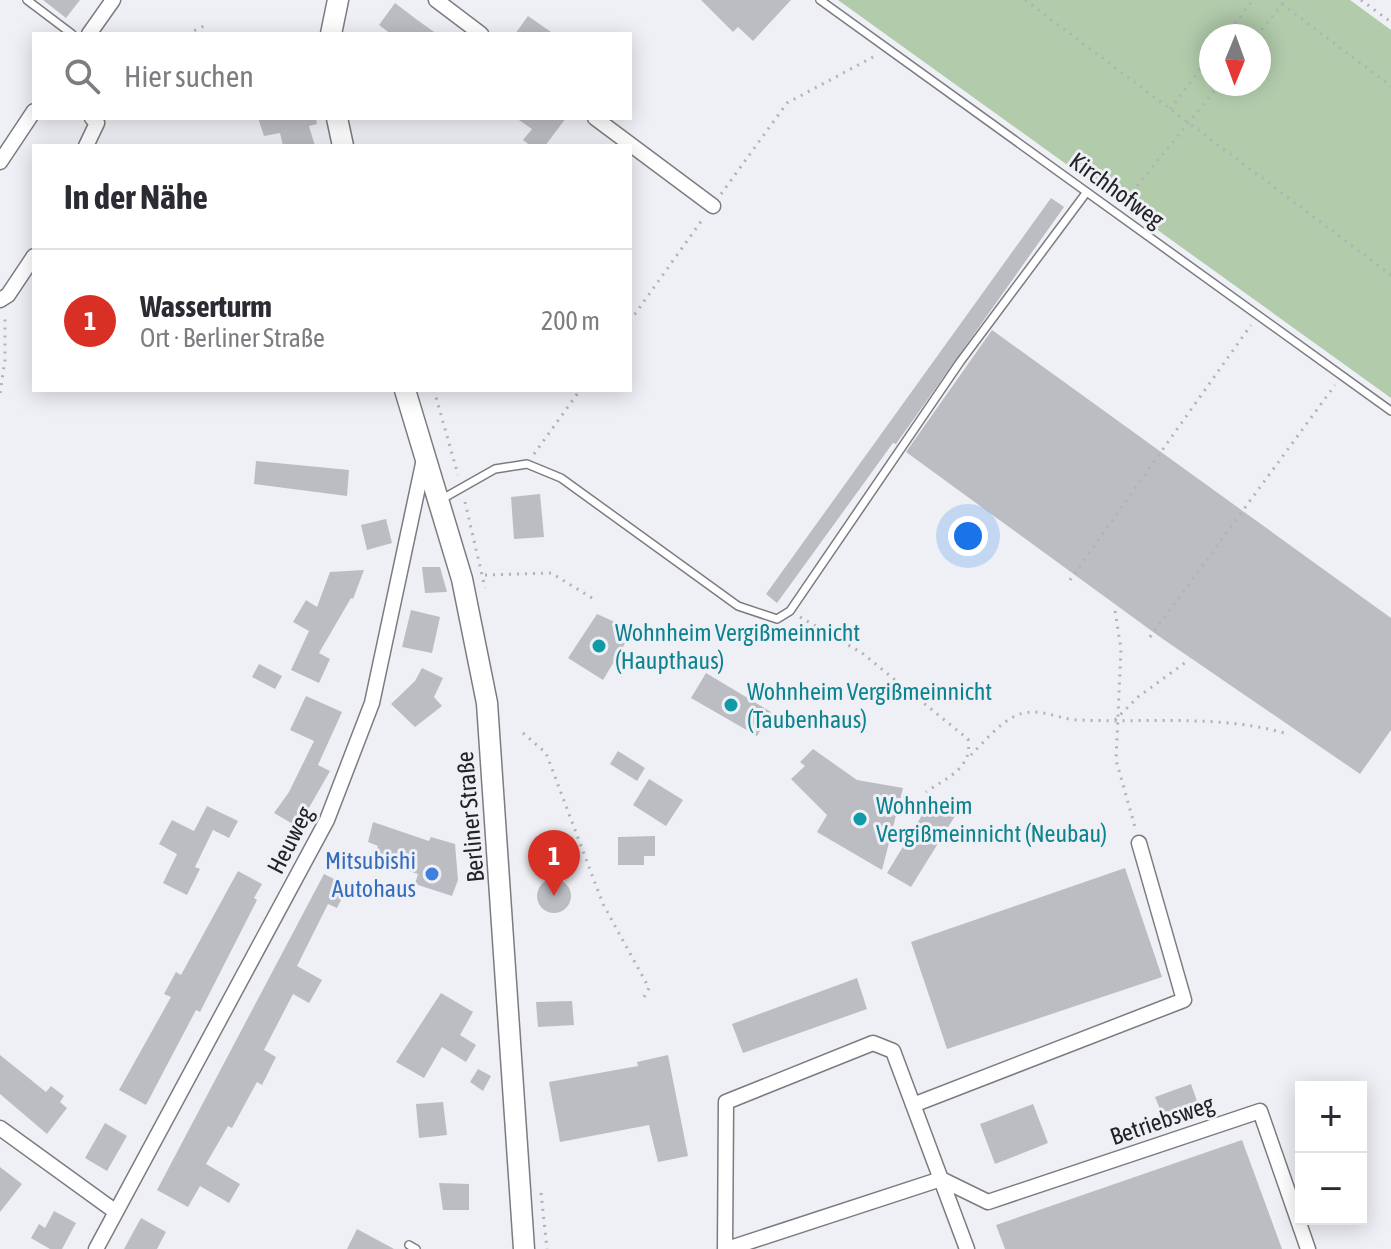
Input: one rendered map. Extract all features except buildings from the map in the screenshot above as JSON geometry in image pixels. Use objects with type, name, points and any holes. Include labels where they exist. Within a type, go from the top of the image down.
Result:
[{"type":"main road","points":[[331,32],[338,0]]},
{"type":"main road","points":[[337,120],[343,144]]},
{"type":"main road","name":"Berliner Straße","points":[[406,392],[462,579],[488,716],[524,1249]]},
{"type":"street","points":[[90,32],[113,0]]},
{"type":"street","points":[[436,0],[478,32]]},
{"type":"street","points":[[0,162],[32,114]]},
{"type":"street","points":[[87,144],[97,123],[94,120]]},
{"type":"street","points":[[598,120],[630,144]]},
{"type":"street","points":[[632,146],[713,206]]},
{"type":"street","points":[[4,297],[32,259]]},
{"type":"street","name":"Heuweg","points":[[101,1247],[116,1212],[327,820],[372,703],[424,459]]},
{"type":"street","points":[[913,1105],[1184,1000],[1139,843]]},
{"type":"street","points":[[941,1179],[726,1249],[726,1102],[873,1043],[893,1051],[913,1105],[941,1179],[967,1249]]},
{"type":"street","name":"Betriebsweg","points":[[941,1179],[988,1202],[1260,1111],[1308,1249]]},
{"type":"street","points":[[0,1128],[116,1212]]},
{"type":"lane","points":[[27,0],[69,32]]},
{"type":"lane","name":"Kirchhofweg","points":[[820,0],[1391,411]]},
{"type":"lane","points":[[437,502],[495,469],[527,464],[561,478],[738,606],[777,619],[790,611],[960,362],[1086,193]]},
{"type":"path","points":[[1025,0],[1391,275]]},
{"type":"path","points":[[1234,24],[1253,0]]},
{"type":"path","points":[[1361,0],[1368,2],[1391,22]]},
{"type":"path","points":[[1266,24],[1283,2],[1391,86]]},
{"type":"path","points":[[191,32],[204,26]]},
{"type":"path","points":[[632,318],[787,103],[887,50]]},
{"type":"path","points":[[1170,109],[1199,71]]},
{"type":"path","points":[[1132,192],[1210,96]]},
{"type":"path","points":[[0,393],[4,297]]},
{"type":"path","points":[[1070,580],[1257,316]]},
{"type":"path","points":[[1150,637],[1342,376]]},
{"type":"path","points":[[527,464],[579,392]]},
{"type":"path","points":[[462,579],[509,572],[551,573],[597,601]]},
{"type":"path","points":[[790,611],[862,653],[950,721],[968,739],[971,755]]},
{"type":"path","points":[[1115,611],[1121,649],[1115,720],[1116,760],[1139,843]]},
{"type":"path","points":[[1115,720],[1138,697],[1186,662]]},
{"type":"path","points":[[926,792],[966,764],[971,755],[1020,713],[1039,711],[1074,720],[1136,723],[1228,720],[1288,734]]},
{"type":"path","points":[[523,733],[546,753],[603,904],[649,988],[643,999]]},
{"type":"green space","points":[[838,0],[1350,0],[1391,30],[1391,398]]},
{"type":"place","name":"Wohnheim Vergißmeinnicht (Haupthaus)","points":[[599,646]]},
{"type":"place","name":"Wohnheim Vergißmeinnicht (Taubenhaus)","points":[[731,705]]},
{"type":"place","name":"Wohnheim Vergißmeinnicht (Neubau)","points":[[860,819]]},
{"type":"place","name":"Mitsubishi Autohaus","points":[[432,874]]},
{"type":"place","name":"Wasserturm","points":[[554,896]]}]
